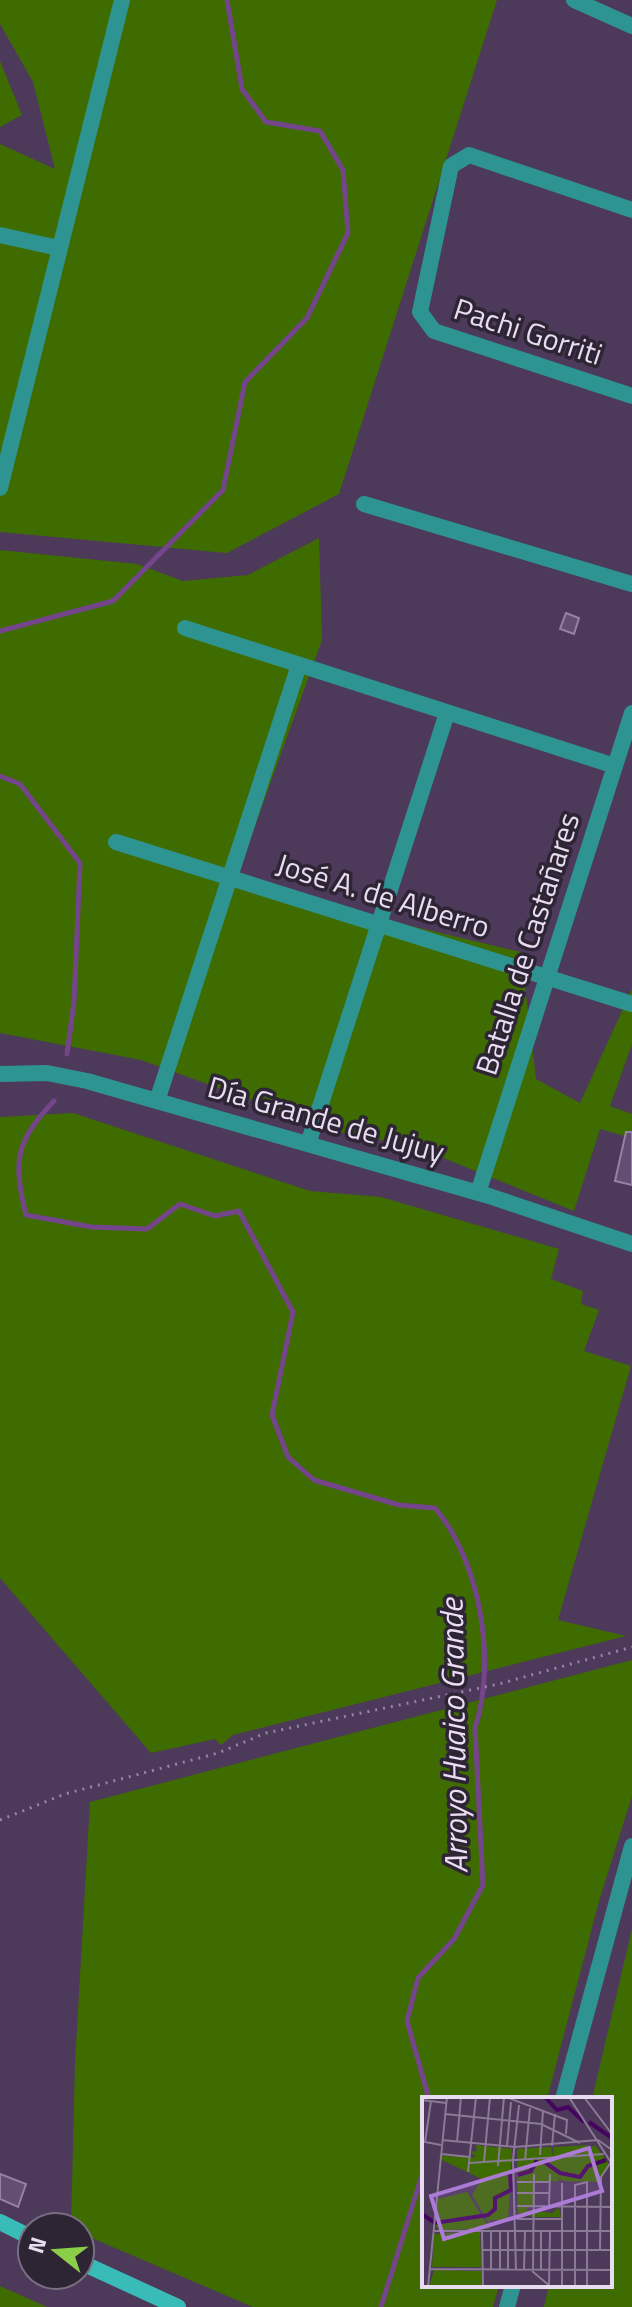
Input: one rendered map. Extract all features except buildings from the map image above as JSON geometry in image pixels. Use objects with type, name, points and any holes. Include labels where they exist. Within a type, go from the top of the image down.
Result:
[{"type":"street","points":[[0,488],[122,0]]},
{"type":"street","points":[[574,0],[632,26]]},
{"type":"street","name":"Pachi Gorriti","points":[[632,210],[469,155],[451,166],[420,312],[434,331],[632,396]]},
{"type":"street","points":[[0,235],[54,247]]},
{"type":"street","points":[[364,504],[632,584]]},
{"type":"street","points":[[185,628],[615,766]]},
{"type":"street","points":[[157,1101],[299,665]]},
{"type":"street","points":[[308,1144],[447,713]]},
{"type":"street","name":"Batalla de Castañares","points":[[478,1193],[632,713]]},
{"type":"street","name":"José A. de Alberro","points":[[116,842],[632,1004]]},
{"type":"street","name":"Día Grande de Jujuy","points":[[0,1074],[47,1073],[157,1101],[478,1193],[632,1244]]},
{"type":"street","points":[[564,2097],[632,1846]]},
{"type":"street","points":[[96,2269],[178,2307]]},
{"type":"street","points":[[507,2307],[512,2287]]},
{"type":"path","points":[[0,1820],[65,1794],[218,1753],[266,1733],[499,1684],[632,1647]]},
{"type":"green space","points":[[0,0],[497,0],[339,494],[227,553],[0,532],[0,144],[55,169],[33,82],[0,24]]},
{"type":"green space","points":[[0,61],[22,115],[0,127]]},
{"type":"green space","points":[[319,538],[322,640],[234,884],[521,952],[536,1079],[580,1103],[632,989],[632,1044],[610,1106],[632,1114],[632,1138],[600,1129],[574,1211],[416,1147],[340,1132],[141,1060],[0,1033],[0,550],[137,564],[183,581],[248,575]]},
{"type":"green space","points":[[73,1113],[310,1191],[381,1197],[559,1249],[551,1279],[583,1291],[581,1304],[599,1310],[584,1351],[631,1366],[558,1620],[626,1636],[233,1735],[221,1745],[215,1739],[151,1753],[0,1578],[0,1117]]},
{"type":"green space","points":[[632,1660],[632,1796],[599,1901],[548,2097],[422,2097],[422,2287],[498,2287],[493,2307],[253,2307],[96,2240],[96,2211],[71,2211],[75,2063],[90,1802]]},
{"type":"green space","points":[[632,1929],[632,2307],[544,2307],[549,2287],[612,2287],[612,2097],[592,2097]]},
{"type":"green space","points":[[0,2286],[47,2307],[0,2307]]},
{"type":"waterway","points":[[0,631],[113,601],[223,490],[245,382],[307,318],[348,233],[343,170],[320,131],[266,122],[242,89],[227,0]]},
{"type":"waterway","points":[[0,776],[20,784],[80,863],[74,1002],[67,1054]]},
{"type":"waterway","name":"Arroyo Huaico Grande","points":[[54,1101],[31,1129],[20,1153],[19,1180],[26,1215],[92,1227],[147,1229],[180,1204],[215,1216],[239,1211],[293,1312],[272,1415],[288,1457],[314,1480],[399,1505],[435,1508],[451,1530],[463,1555],[473,1583],[484,1643],[484,1673],[475,1728],[483,1885],[454,1939],[418,1978],[407,2021],[428,2097]]},
{"type":"waterway","name":"Arroyo Huaico Grande","points":[[381,2307],[422,2175]]}]
